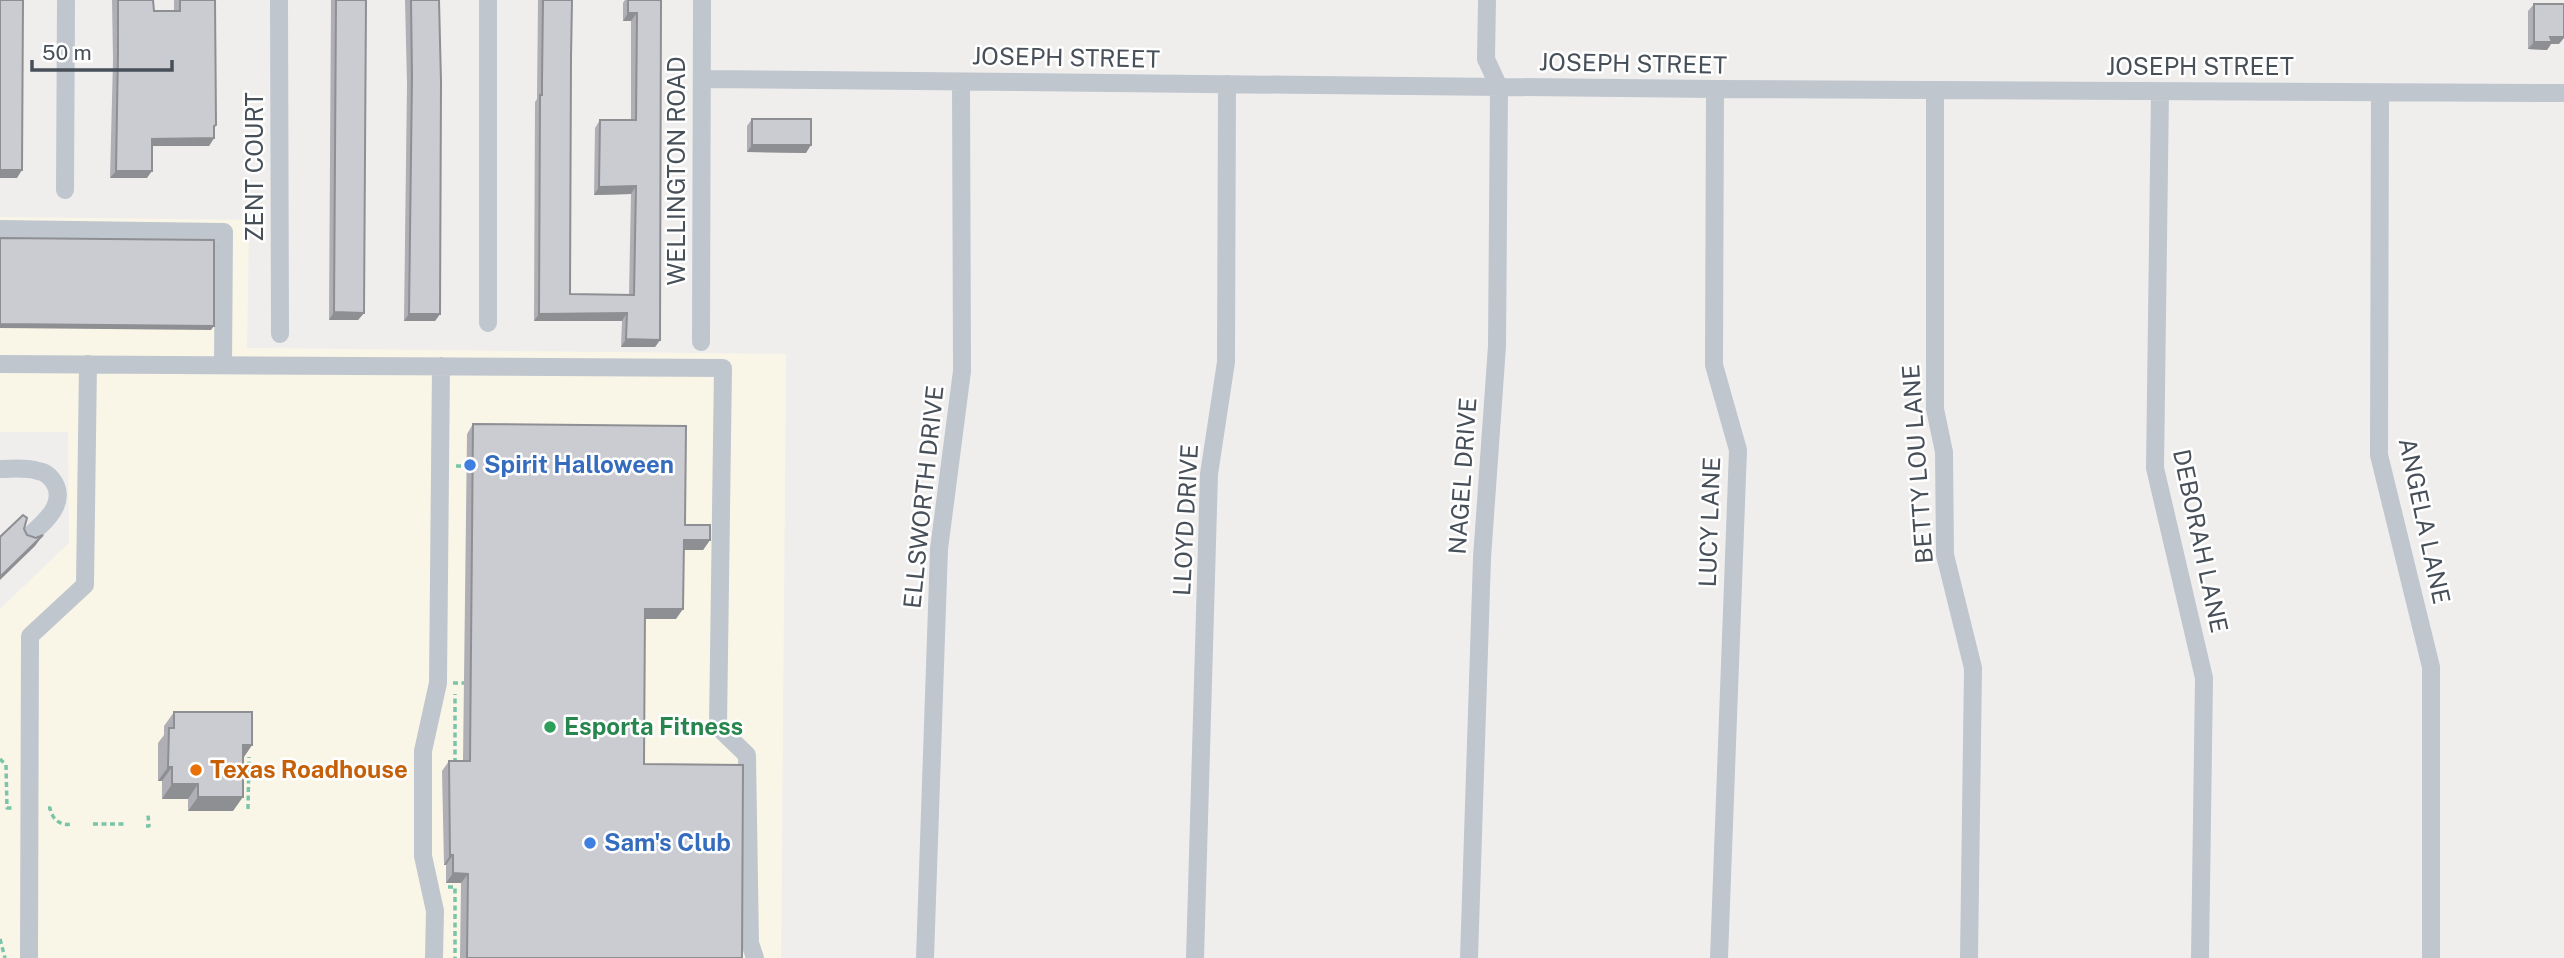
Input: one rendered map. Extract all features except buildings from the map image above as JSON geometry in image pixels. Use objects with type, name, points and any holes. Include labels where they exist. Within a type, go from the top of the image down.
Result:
[{"type":"street","points":[[65,190],[66,0]]},
{"type":"street","name":"ZENT COURT","points":[[279,0],[280,334]]},
{"type":"street","points":[[488,0],[488,323]]},
{"type":"street","name":"WELLINGTON ROAD","points":[[701,342],[702,0]]},
{"type":"street","name":"NAGEL DRIVE","points":[[1469,958],[1482,558],[1497,346],[1499,87],[1486,59],[1487,0]]},
{"type":"street","name":"JOSEPH STREET","points":[[702,79],[1715,89],[2564,93]]},
{"type":"street","name":"ELLSWORTH DRIVE","points":[[925,958],[939,549],[962,371],[961,82]]},
{"type":"street","name":"LLOYD DRIVE","points":[[1195,958],[1209,474],[1226,362],[1227,85]]},
{"type":"street","name":"LUCY LANE","points":[[1715,89],[1714,365],[1738,450],[1719,958]]},
{"type":"street","name":"BETTY LOU LANE","points":[[1935,90],[1935,409],[1944,452],[1945,555],[1973,668],[1969,958]]},
{"type":"street","name":"DEBORAH LANE","points":[[2160,91],[2155,468],[2204,678],[2200,958]]},
{"type":"street","name":"ANGELA LANE","points":[[2380,92],[2379,455],[2431,667],[2431,958]]},
{"type":"street","points":[[0,229],[224,232],[223,365]]},
{"type":"street","points":[[0,364],[723,368],[718,727],[747,755],[750,943],[755,958]]},
{"type":"street","points":[[29,958],[30,636],[85,585],[89,364]]},
{"type":"street","points":[[434,958],[435,911],[423,856],[424,751],[438,683],[441,366]]},
{"type":"street","points":[[0,469],[40,471],[50,476],[55,484],[57,502],[44,522],[27,538]]},
{"type":"path","points":[[455,683],[455,768]]},
{"type":"path","points":[[248,809],[249,757]]},
{"type":"path","points":[[0,759],[6,765],[7,808],[13,808]]},
{"type":"path","points":[[48,808],[57,821],[65,825],[72,824]]},
{"type":"path","points":[[146,826],[149,826],[148,815]]},
{"type":"path","points":[[93,824],[124,824]]},
{"type":"path","points":[[442,887],[455,887],[455,958]]},
{"type":"path","points":[[0,939],[5,958]]},
{"type":"shaded area","points":[[0,217],[249,220],[247,348],[786,354],[781,958],[0,958],[0,609],[69,543],[68,432],[0,432]]},
{"type":"place","name":"Spirit Halloween","points":[[470,465]]},
{"type":"place","name":"Esporta Fitness","points":[[550,727]]},
{"type":"place","name":"Texas Roadhouse","points":[[196,770]]},
{"type":"place","name":"Sam's Club","points":[[590,843]]}]
